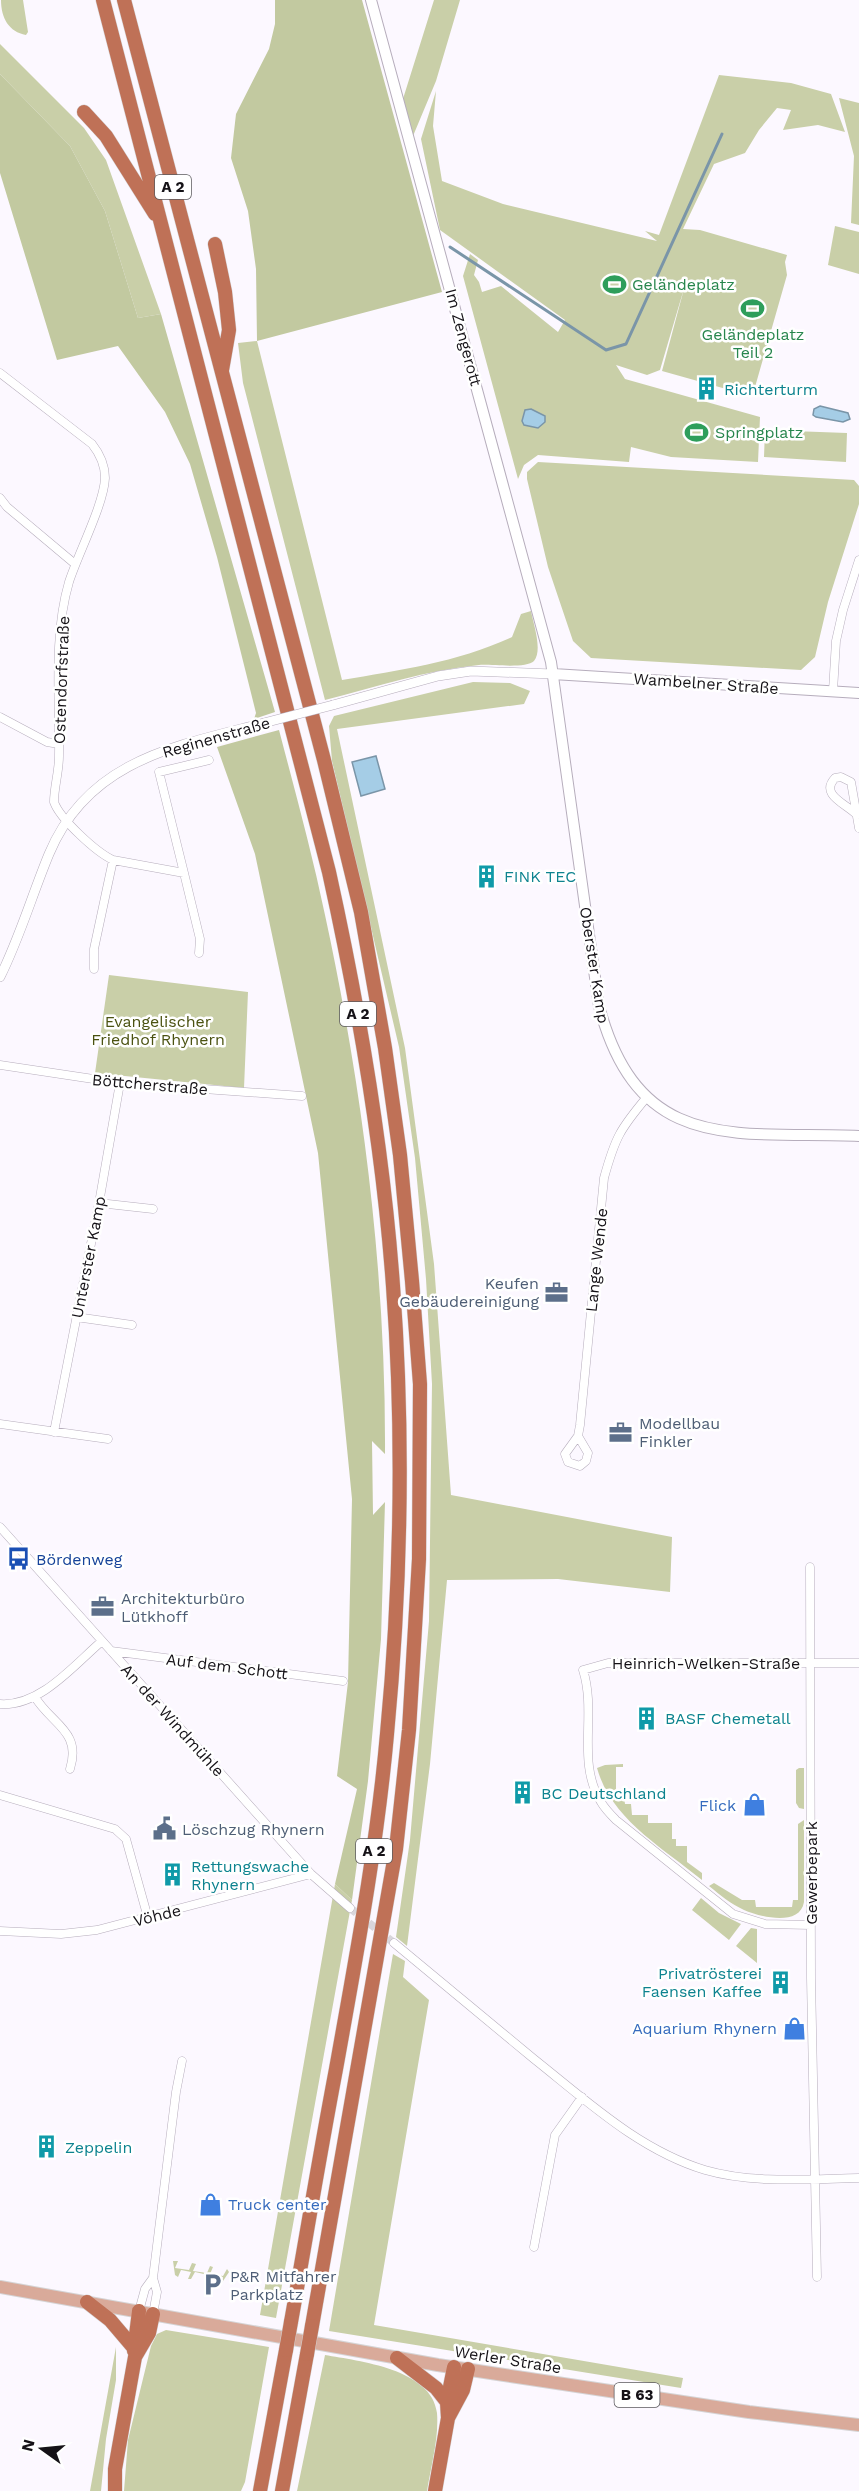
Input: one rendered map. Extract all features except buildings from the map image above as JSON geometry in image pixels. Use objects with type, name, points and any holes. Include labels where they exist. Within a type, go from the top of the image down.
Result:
[{"type":"highway","name":"A 2","points":[[102,0],[297,744],[344,941],[381,1163],[393,1286],[399,1483],[394,1642],[387,1736],[364,1918],[260,2491]]},
{"type":"highway","name":"A 2","points":[[124,0],[324,760],[361,912],[385,1048],[400,1155],[420,1384],[419,1559],[416,1627],[409,1730],[396,1849],[282,2491]]},
{"type":"highway","points":[[84,112],[106,136],[161,223]]},
{"type":"highway","points":[[215,244],[225,292],[229,330],[221,375]]},
{"type":"highway","points":[[87,2302],[121,2331],[134,2352]]},
{"type":"highway","points":[[115,2491],[115,2469],[134,2352],[138,2311]]},
{"type":"highway","points":[[134,2352],[149,2333],[153,2314]]},
{"type":"highway","points":[[397,2358],[436,2388],[447,2402]]},
{"type":"highway","points":[[435,2491],[454,2367]]},
{"type":"highway","points":[[448,2418],[463,2390],[468,2369]]},
{"type":"main road","name":"Im Zengerott","points":[[371,0],[472,366],[553,674]]},
{"type":"main road","name":"Wambelner Straße","points":[[553,674],[859,693]]},
{"type":"main road","name":"Oberster Kamp","points":[[553,674],[599,1006],[618,1060],[647,1097],[683,1120],[714,1130],[749,1135],[859,1136]]},
{"type":"main road","name":"Werler Straße","points":[[0,2287],[397,2358],[749,2412],[859,2425]]},
{"type":"street","name":"Ostendorfstraße","points":[[0,373],[92,444],[103,464],[105,477],[102,492],[75,564],[62,614],[59,744],[54,802],[56,809],[95,850],[113,860]]},
{"type":"street","points":[[0,498],[7,507],[75,564]]},
{"type":"street","points":[[0,514],[7,507]]},
{"type":"street","points":[[833,691],[836,641],[859,560]]},
{"type":"street","name":"Reginenstraße","points":[[0,977],[18,938],[50,852],[67,821],[96,788],[140,759],[170,748],[256,724],[438,676],[471,671],[553,674]]},
{"type":"street","points":[[0,717],[47,742],[59,744]]},
{"type":"street","points":[[199,953],[200,939],[159,772],[209,760]]},
{"type":"street","points":[[857,815],[849,806],[834,798],[829,790],[830,783],[835,778],[841,777],[851,782],[857,815],[859,828]]},
{"type":"street","points":[[94,969],[94,949],[113,860],[184,873]]},
{"type":"street","name":"Böttcherstraße","points":[[0,1065],[120,1083],[302,1096]]},
{"type":"street","name":"Unterster Kamp","points":[[54,1431],[120,1083]]},
{"type":"street","name":"Lange Wende","points":[[579,1436],[604,1178],[614,1143],[623,1126],[647,1097]]},
{"type":"street","points":[[99,1203],[153,1209]]},
{"type":"street","points":[[76,1317],[132,1325]]},
{"type":"street","points":[[0,1424],[108,1439]]},
{"type":"street","name":"An der Windmühle","points":[[0,1527],[311,1874],[350,1908]]},
{"type":"street","name":"Gewerbepark","points":[[810,1568],[810,1925],[817,2277]]},
{"type":"street","points":[[2,1704],[35,1697],[102,1641]]},
{"type":"street","name":"Auf dem Schott","points":[[111,1652],[343,1681]]},
{"type":"street","name":"Heinrich-Welken-Straße","points":[[810,1925],[765,1924],[734,1914],[616,1820],[601,1803],[592,1784],[588,1763],[589,1690],[583,1670],[608,1664],[859,1663]]},
{"type":"street","points":[[35,1697],[72,1742],[74,1756],[70,1769]]},
{"type":"street","points":[[0,1795],[115,1828],[126,1839],[148,1918]]},
{"type":"street","name":"Vöhde","points":[[0,1931],[76,1933],[148,1918],[311,1874]]},
{"type":"street","points":[[393,1944],[617,2125],[657,2150],[706,2170],[770,2179],[859,2178]]},
{"type":"street","points":[[153,2314],[157,2292],[153,2278],[176,2092],[182,2061]]},
{"type":"street","points":[[534,2247],[555,2135],[582,2097]]},
{"type":"street","points":[[138,2311],[145,2289],[153,2278]]},
{"type":"green space","points":[[1,0],[23,0],[28,32],[26,35],[15,31],[7,23]]},
{"type":"green space","points":[[275,0],[362,0],[442,292],[257,341],[256,269],[248,211],[231,158],[236,114],[269,49],[275,24]]},
{"type":"green space","points":[[434,0],[460,0],[436,81],[413,136],[402,102]]},
{"type":"green space","points":[[0,44],[84,128],[106,160],[161,314],[138,318],[105,211],[70,146],[0,74]]},
{"type":"green space","points":[[0,74],[70,146],[105,211],[138,318],[161,314],[275,712],[254,719],[256,713],[217,557],[190,464],[165,412],[118,346],[57,360],[0,173]]},
{"type":"green space","points":[[719,75],[791,83],[831,94],[845,132],[818,125],[783,130],[791,110],[777,108],[759,130],[745,153],[714,164],[683,229],[700,230],[787,255],[785,262],[787,275],[753,394],[744,394],[662,371],[685,285],[660,370],[647,375],[616,365],[625,379],[760,417],[758,462],[671,457],[631,447],[629,462],[538,455],[524,465],[518,479],[463,276],[470,254],[478,260],[474,275],[482,292],[501,286],[558,332],[565,320],[440,230],[421,139],[436,91],[433,126],[442,181],[503,204],[657,241],[645,231],[659,235]]},
{"type":"green space","points":[[839,98],[859,103],[859,225],[851,223],[854,156]]},
{"type":"green space","points":[[835,226],[859,232],[859,274],[828,265]]},
{"type":"green space","points":[[257,341],[342,680],[428,664],[492,646],[512,637],[521,614],[531,611],[538,644],[534,661],[524,665],[460,667],[402,679],[325,700],[243,383],[238,343]]},
{"type":"green space","points":[[765,430],[847,433],[846,462],[764,457]]},
{"type":"green space","points":[[538,462],[854,480],[859,486],[859,504],[828,602],[815,657],[801,670],[591,658],[573,641],[548,567],[527,479],[527,472]]},
{"type":"green space","points":[[473,682],[510,683],[530,691],[524,704],[337,729],[405,1048],[434,1264],[451,1495],[672,1537],[670,1592],[558,1579],[447,1580],[430,1764],[407,1946],[396,1937],[410,1840],[429,1621],[432,1384],[426,1279],[415,1158],[399,1047],[332,761],[329,726],[334,716]]},
{"type":"green space","points":[[279,730],[320,892],[351,1048],[370,1183],[381,1319],[385,1454],[372,1441],[373,1515],[385,1502],[381,1639],[368,1781],[352,1900],[335,1884],[357,1789],[337,1776],[348,1682],[352,1499],[318,1153],[255,854],[217,747]]},
{"type":"green space","name":"Evangelischer Friedhof Rhynern","points":[[109,975],[248,992],[244,1088],[95,1073]]},
{"type":"green space","points":[[623,1764],[623,1767],[616,1767],[616,1797],[624,1797],[625,1804],[631,1804],[632,1815],[648,1815],[648,1823],[672,1823],[672,1839],[676,1839],[676,1846],[687,1846],[687,1862],[702,1873],[702,1880],[640,1831],[614,1803],[597,1768]]},
{"type":"green space","points":[[804,1768],[804,1809],[799,1808],[796,1803],[796,1770]]},
{"type":"green space","points":[[804,1820],[804,1902],[801,1910],[795,1915],[778,1918],[751,1913],[739,1908],[709,1886],[714,1883],[742,1900],[755,1900],[756,1907],[792,1907],[793,1900],[798,1900],[798,1824]]},
{"type":"green space","points":[[335,1884],[352,1900],[276,2318],[260,2315]]},
{"type":"green space","points":[[701,1898],[719,1913],[741,1924],[729,1940],[692,1910]]},
{"type":"green space","points":[[751,1928],[757,1929],[757,1963],[736,1946]]},
{"type":"green space","points":[[393,1954],[405,1961],[403,1977],[429,2000],[374,2325],[683,2378],[681,2388],[329,2331]]},
{"type":"green space","points":[[173,2261],[178,2261],[175,2268],[189,2270],[192,2263],[196,2264],[193,2271],[207,2273],[210,2266],[213,2267],[210,2274],[223,2276],[227,2269],[229,2272],[221,2284],[223,2277],[212,2275],[209,2282],[205,2281],[208,2275],[195,2272],[191,2279],[188,2279],[191,2272],[181,2270],[178,2277],[175,2275]]},
{"type":"green space","points":[[166,2330],[269,2347],[245,2482],[241,2491],[124,2491],[128,2440],[151,2346],[157,2334]]},
{"type":"green space","points":[[116,2347],[116,2380],[106,2439],[101,2491],[90,2491]]},
{"type":"green space","points":[[325,2355],[374,2364],[392,2370],[422,2386],[432,2398],[437,2413],[437,2432],[427,2491],[297,2491]]},
{"type":"water","points":[[820,406],[848,413],[850,419],[843,422],[816,417],[813,415],[814,409]]},
{"type":"water","points":[[531,409],[545,416],[545,422],[538,428],[524,425],[522,421],[525,410]]},
{"type":"water","points":[[376,756],[385,789],[361,796],[352,762]]},
{"type":"waterway","points":[[450,247],[606,350],[626,344],[722,134]]},
{"type":"tunnel","points":[[350,1908],[394,1943]]},
{"type":"place","name":"Geländeplatz","points":[[614,284]]},
{"type":"place","name":"Geländeplatz Teil 2","points":[[753,309]]},
{"type":"place","name":"Richterturm","points":[[706,389]]},
{"type":"place","name":"Springplatz","points":[[697,432]]},
{"type":"place","name":"FINK TEC","points":[[486,876]]},
{"type":"place","name":"Keufen Gebäudereinigung","points":[[557,1292]]},
{"type":"place","name":"Modellbau Finkler","points":[[621,1432]]},
{"type":"place","name":"Bördenweg","points":[[18,1559]]},
{"type":"place","name":"Architekturbüro Lütkhoff","points":[[103,1607]]},
{"type":"place","name":"BASF Chemetall","points":[[647,1718]]},
{"type":"place","name":"BC Deutschland","points":[[523,1793]]},
{"type":"place","name":"Flick","points":[[754,1805]]},
{"type":"place","name":"Löschzug Rhynern","points":[[164,1829]]},
{"type":"place","name":"Rettungswache Rhynern","points":[[173,1875]]},
{"type":"place","name":"Privatrösterei Faensen Kaffee","points":[[780,1982]]},
{"type":"place","name":"Aquarium Rhynern","points":[[795,2028]]},
{"type":"place","name":"Zeppelin","points":[[47,2147]]},
{"type":"place","name":"Truck center","points":[[210,2204]]},
{"type":"place","name":"P&R Mitfahrer Parkplatz","points":[[212,2285]]}]
